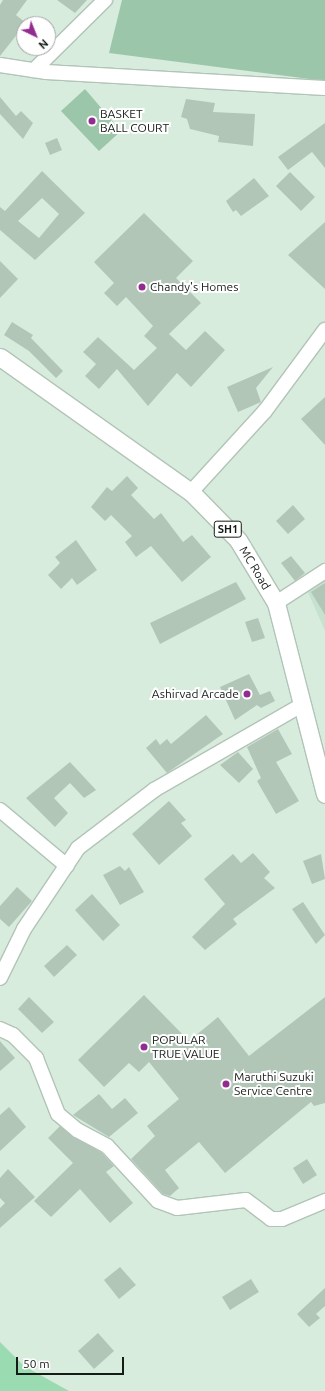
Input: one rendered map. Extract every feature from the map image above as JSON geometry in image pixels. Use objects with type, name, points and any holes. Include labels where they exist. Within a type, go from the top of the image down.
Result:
[{"type":"main road","name":"MC Road","points":[[0,357],[191,492],[238,540],[276,603],[325,794]]},
{"type":"street","points":[[34,70],[105,0]]},
{"type":"street","points":[[0,65],[34,70],[325,88]]},
{"type":"street","points":[[191,492],[266,412],[325,330]]},
{"type":"street","points":[[276,603],[325,571]]},
{"type":"street","points":[[0,978],[24,929],[78,848],[154,790],[302,705]]},
{"type":"street","points":[[0,810],[66,866]]},
{"type":"street","points":[[0,1029],[13,1035],[36,1058],[58,1114],[107,1146],[158,1201],[177,1208],[246,1200],[271,1219],[282,1219],[325,1201]]},
{"type":"shaded area","points":[[122,0],[325,0],[325,81],[109,53]]},
{"type":"shaded area","name":"BASKET BALL COURT","points":[[85,89],[121,131],[99,151],[61,111]]},
{"type":"shaded area","points":[[325,578],[325,631],[307,590]]},
{"type":"shaded area","points":[[0,1342],[24,1366],[69,1391],[0,1391]]},
{"type":"building","points":[[3,0],[27,0],[16,15],[17,16],[16,16],[16,36],[0,56],[0,5]]},
{"type":"building","points":[[57,0],[87,0],[75,13]]},
{"type":"building","points":[[0,97],[16,116],[21,111],[33,123],[23,139],[0,114]]},
{"type":"building","points":[[186,99],[215,103],[213,112],[255,114],[253,146],[218,142],[219,136],[190,129],[187,119],[181,117]]},
{"type":"building","points":[[325,123],[325,168],[312,152],[288,170],[278,157]]},
{"type":"building","points":[[57,138],[62,150],[50,155],[45,143]]},
{"type":"building","points":[[42,171],[85,213],[35,260],[0,230],[0,207],[5,211]],"holes":[[[42,198],[59,214],[39,238],[18,221]]]},
{"type":"building","points":[[290,172],[315,197],[301,211],[276,186]]},
{"type":"building","points":[[254,178],[269,196],[241,216],[236,210],[233,212],[226,201]]},
{"type":"building","points":[[144,213],[193,261],[176,278],[201,303],[169,334],[186,350],[205,331],[225,350],[191,387],[177,373],[148,406],[117,369],[99,389],[85,376],[96,364],[83,352],[98,337],[134,370],[157,348],[144,336],[153,326],[126,297],[117,306],[104,293],[114,283],[94,262]]},
{"type":"building","points":[[325,222],[325,289],[288,255]]},
{"type":"building","points":[[0,261],[18,279],[0,298]]},
{"type":"building","points":[[12,322],[33,335],[31,338],[63,371],[56,378],[29,351],[4,335]]},
{"type":"building","points":[[273,367],[256,388],[261,402],[238,412],[227,387]]},
{"type":"building","points":[[325,397],[325,445],[301,419]]},
{"type":"building","points":[[127,476],[138,488],[131,495],[154,519],[161,513],[183,542],[192,535],[211,557],[182,582],[151,546],[136,557],[125,542],[132,536],[111,515],[105,521],[91,507],[107,487],[112,491]]},
{"type":"building","points":[[293,505],[305,519],[288,534],[276,521]]},
{"type":"building","points":[[76,540],[97,570],[77,585],[72,578],[61,589],[48,575],[60,563],[55,557]]},
{"type":"building","points":[[291,556],[305,573],[295,581],[281,563]]},
{"type":"building","points":[[236,582],[246,599],[160,644],[150,623]]},
{"type":"building","points":[[325,583],[325,615],[311,592]]},
{"type":"building","points":[[258,618],[265,638],[252,642],[245,622]]},
{"type":"building","name":"Ashirvad Arcade","points":[[249,674],[260,695],[270,691],[275,701],[261,708],[257,705],[235,720],[220,687]]},
{"type":"building","points":[[206,715],[223,734],[167,773],[146,748],[156,739],[160,745],[167,739],[171,744]]},
{"type":"building","points":[[278,729],[292,754],[276,762],[299,801],[276,814],[257,781],[261,778],[247,747]]},
{"type":"building","points":[[238,752],[253,769],[239,783],[220,765]]},
{"type":"building","points":[[70,762],[96,790],[84,798],[70,783],[54,798],[68,813],[55,827],[26,798]]},
{"type":"building","points":[[169,801],[186,820],[181,823],[192,836],[159,865],[132,834]]},
{"type":"building","points":[[253,853],[270,872],[264,878],[275,888],[233,919],[237,924],[205,950],[192,937],[225,904],[204,879],[233,854],[241,863]]},
{"type":"building","points":[[321,854],[325,879],[312,884],[303,861]]},
{"type":"building","points":[[120,866],[125,871],[129,867],[144,892],[120,905],[103,875]]},
{"type":"building","points":[[17,887],[32,901],[9,927],[0,919],[0,906]]},
{"type":"building","points":[[92,894],[120,925],[103,941],[75,910]]},
{"type":"building","points":[[303,902],[325,935],[316,944],[292,909]]},
{"type":"building","points":[[67,945],[77,955],[54,977],[44,966]]},
{"type":"building","points":[[144,995],[189,1041],[218,1017],[249,1056],[325,997],[325,1103],[314,1106],[311,1102],[225,1173],[199,1142],[165,1170],[179,1188],[170,1196],[163,1194],[131,1159],[155,1136],[147,1126],[179,1099],[149,1062],[139,1072],[129,1063],[104,1087],[78,1060]]},
{"type":"building","points":[[29,997],[54,1022],[42,1033],[18,1009]]},
{"type":"building","points":[[0,1041],[15,1058],[0,1071]]},
{"type":"building","points":[[99,1094],[112,1109],[125,1098],[138,1113],[109,1137],[73,1115]]},
{"type":"building","points":[[9,1107],[26,1127],[0,1151],[0,1115]]},
{"type":"building","points":[[60,1126],[102,1153],[114,1166],[106,1172],[133,1203],[110,1223],[80,1189],[51,1217],[34,1201],[73,1163],[48,1138]]},
{"type":"building","points":[[307,1159],[317,1175],[303,1184],[293,1168]]},
{"type":"building","points":[[8,1169],[35,1197],[0,1228],[0,1208],[5,1203],[0,1198],[0,1178]]},
{"type":"building","points":[[120,1267],[136,1285],[119,1299],[104,1280]]},
{"type":"building","points":[[251,1279],[259,1292],[230,1310],[222,1297]]},
{"type":"building","points":[[325,1288],[325,1306],[316,1314],[320,1318],[309,1327],[297,1314]]},
{"type":"building","points":[[98,1333],[114,1351],[94,1369],[78,1351]]},
{"type":"place","name":"BASKET BALL COURT","points":[[92,121]]},
{"type":"place","name":"Chandy's Homes","points":[[142,287]]},
{"type":"place","name":"Ashirvad Arcade","points":[[247,694]]},
{"type":"place","name":"POPULAR TRUE VALUE","points":[[144,1047]]},
{"type":"place","name":"Maruthi Suzuki Service Centre","points":[[226,1084]]}]
